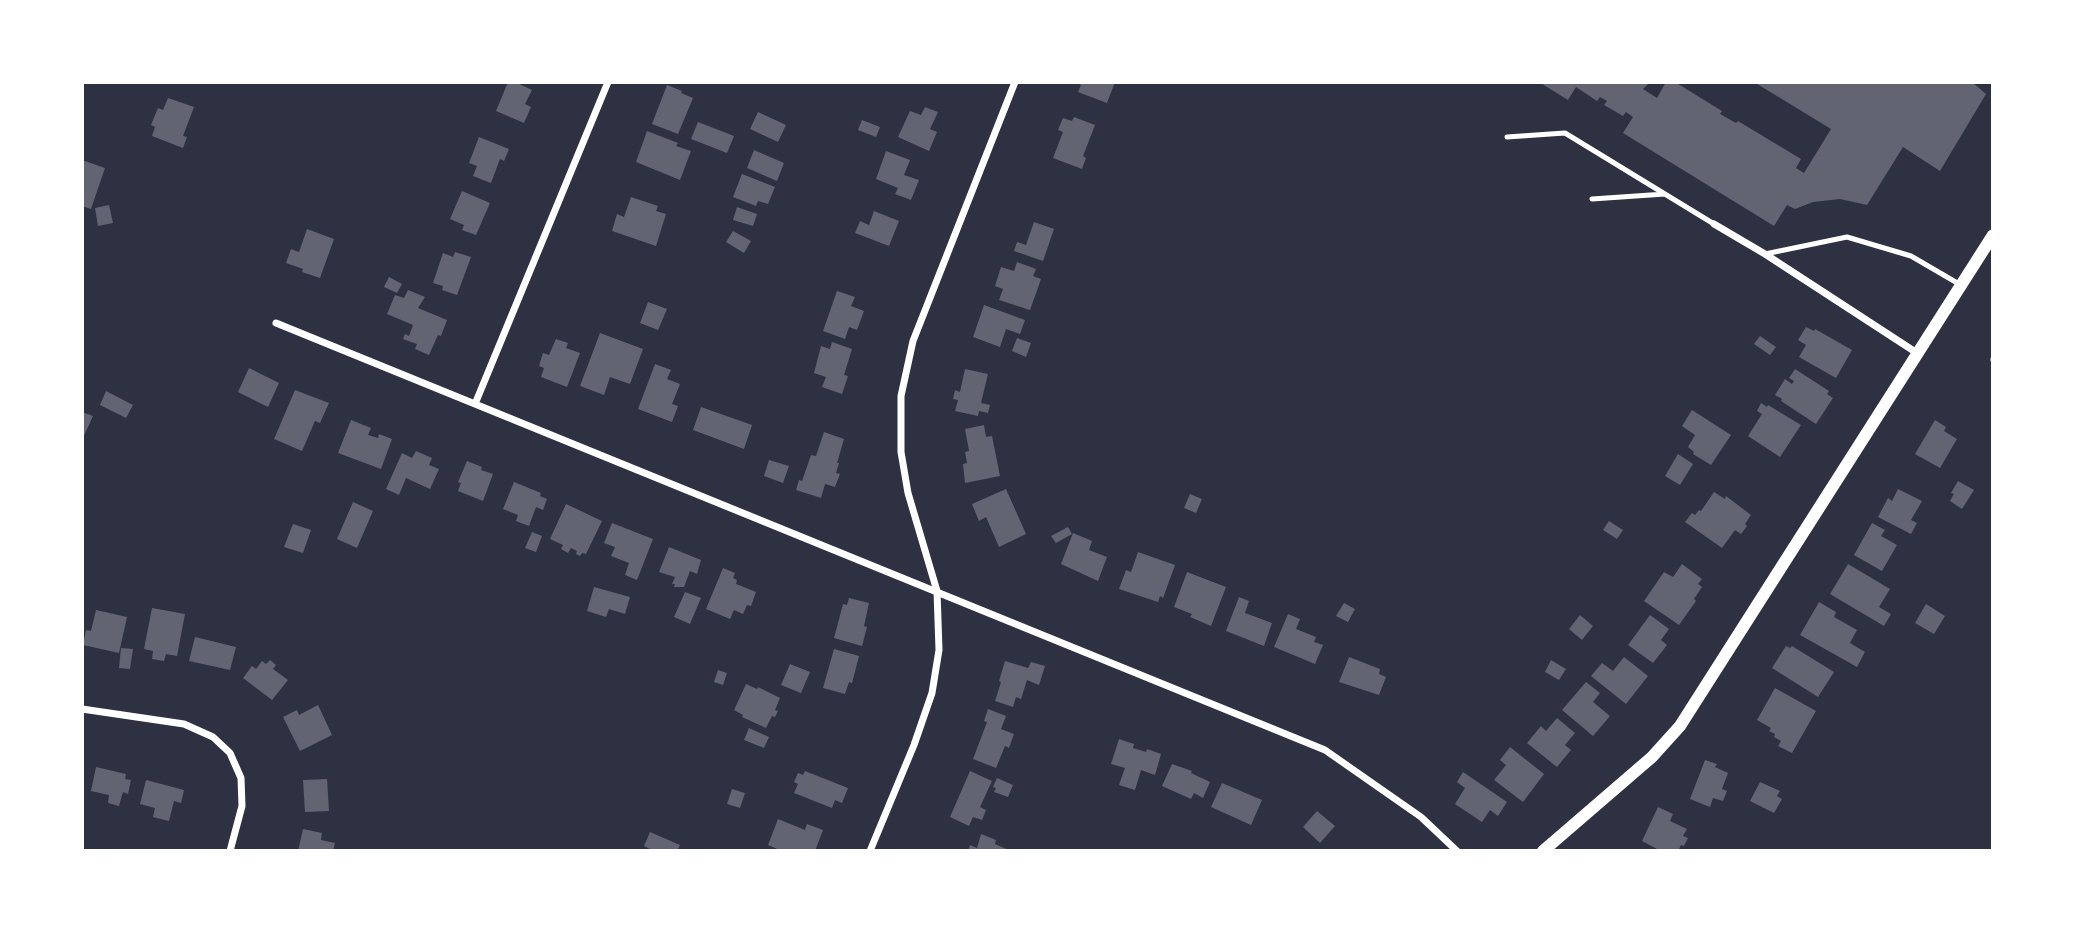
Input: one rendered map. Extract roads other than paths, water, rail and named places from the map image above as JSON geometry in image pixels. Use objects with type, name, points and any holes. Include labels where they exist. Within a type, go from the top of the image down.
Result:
[{"type":"street","points":[[475,404],[608,82]]},
{"type":"street","points":[[870,851],[914,745],[932,693],[939,650],[937,591],[908,493],[901,452],[901,396],[913,341],[1015,82]]},
{"type":"street","points":[[1714,224],[1917,353]]},
{"type":"street","points":[[1543,851],[1652,757],[1680,726],[1991,241]]},
{"type":"street","points":[[276,323],[1325,750],[1421,817],[1457,851]]},
{"type":"street","points":[[82,709],[184,724],[213,737],[230,753],[242,778],[242,806],[230,851]]},
{"type":"lane","points":[[1507,137],[1565,133],[1714,224]]},
{"type":"lane","points":[[1592,199],[1665,194]]},
{"type":"lane","points":[[1765,254],[1847,237],[1912,256],[1961,285]]}]
